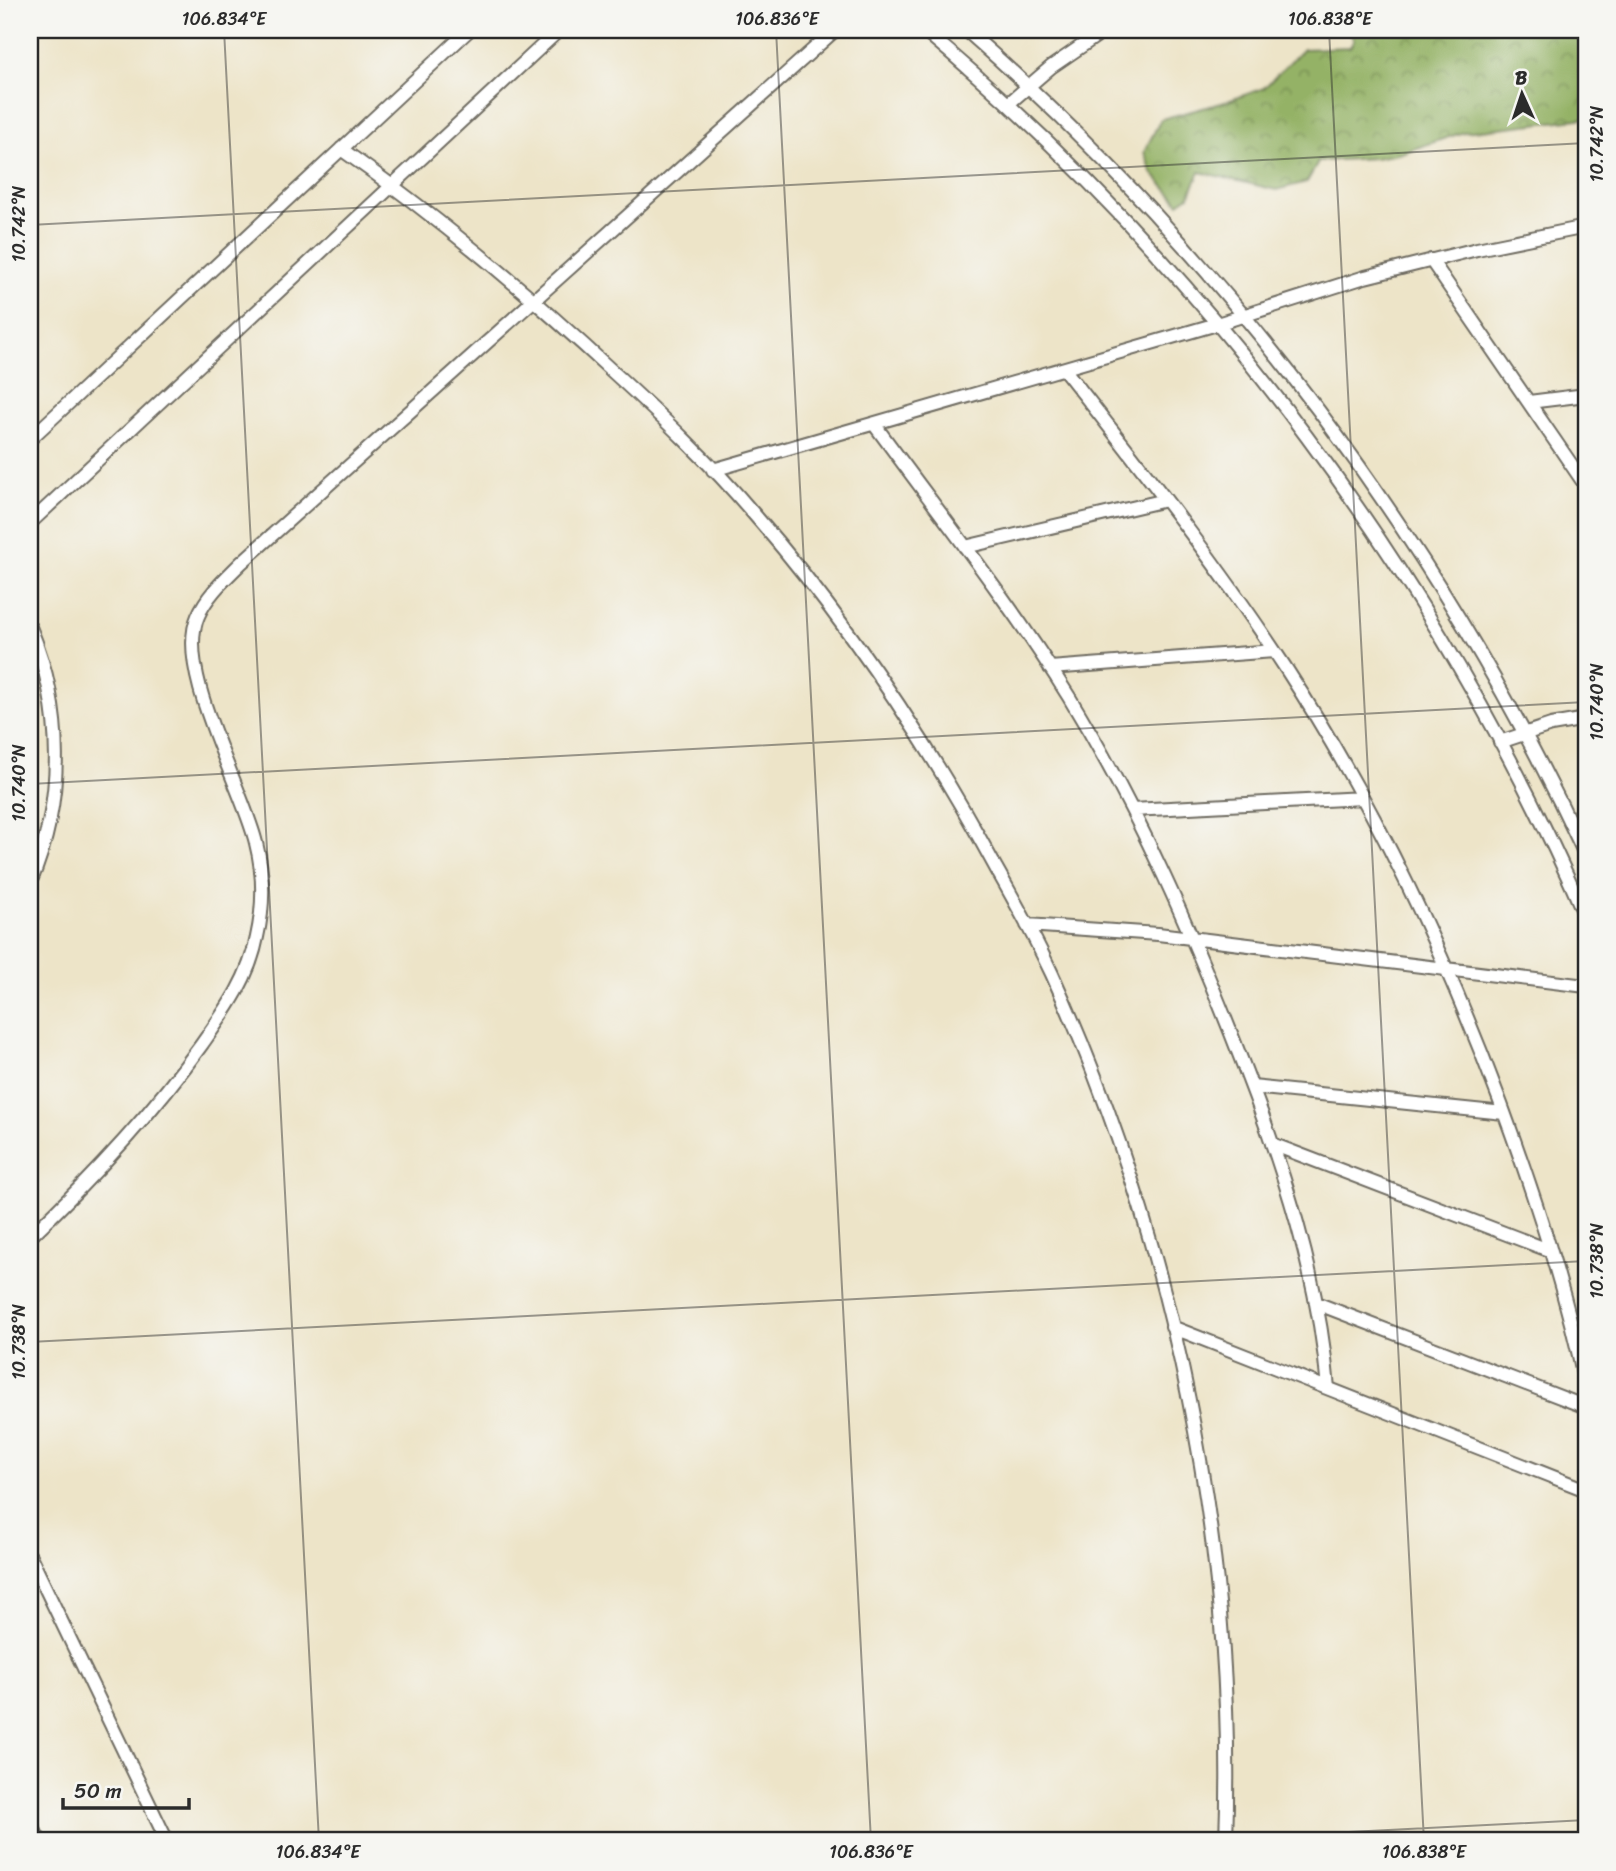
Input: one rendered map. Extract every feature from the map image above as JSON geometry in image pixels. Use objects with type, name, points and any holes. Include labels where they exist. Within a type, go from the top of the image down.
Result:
[{"type":"street","points":[[30,439],[469,30]]},
{"type":"street","points":[[30,523],[559,30]]},
{"type":"street","points":[[30,1237],[124,1143],[181,1073],[233,1000],[243,981],[257,939],[262,893],[258,850],[212,723],[198,678],[193,643],[198,616],[210,596],[241,563],[835,30]]},
{"type":"street","points":[[924,30],[1008,104],[1088,182],[1217,324],[1294,418],[1373,529],[1446,644],[1548,835],[1586,918]]},
{"type":"street","points":[[966,30],[1108,164],[1244,315],[1316,406],[1450,600],[1525,733],[1586,856]]},
{"type":"street","points":[[1008,104],[1027,85],[1105,30]]},
{"type":"street","points":[[341,149],[393,185],[534,300],[630,387],[751,510],[796,565],[895,699],[956,796],[1027,925],[1064,1002],[1103,1100],[1147,1234],[1172,1327],[1195,1435],[1218,1597],[1227,1727],[1226,1841]]},
{"type":"street","points":[[713,470],[1217,324],[1365,277],[1586,227]]},
{"type":"street","points":[[1431,260],[1586,486]]},
{"type":"street","points":[[1064,369],[1215,565],[1274,651],[1317,718],[1398,864],[1448,970],[1504,1112],[1551,1251],[1586,1387]]},
{"type":"street","points":[[1529,402],[1586,395]]},
{"type":"street","points":[[874,424],[1050,668],[1096,744],[1161,867],[1192,937],[1272,1144],[1316,1303],[1328,1388]]},
{"type":"street","points":[[965,547],[1166,500]]},
{"type":"street","points":[[30,627],[50,689],[57,755],[50,818],[40,859],[30,883]]},
{"type":"street","points":[[1050,668],[1274,651]]},
{"type":"street","points":[[1500,742],[1551,725],[1586,719]]},
{"type":"street","points":[[1132,810],[1363,798]]},
{"type":"street","points":[[1027,925],[1192,937],[1586,986]]},
{"type":"street","points":[[1252,1087],[1504,1112]]},
{"type":"street","points":[[1272,1144],[1551,1251]]},
{"type":"street","points":[[1316,1303],[1586,1407]]},
{"type":"street","points":[[1172,1327],[1586,1490]]},
{"type":"street","points":[[30,1556],[167,1841]]},
{"type":"lane","points":[[30,1815],[43,1841]]},
{"type":"green space","points":[[1348,30],[1586,30],[1586,118],[1464,132],[1398,154],[1376,158],[1319,161],[1307,182],[1276,190],[1200,172],[1189,196],[1179,203],[1152,173],[1144,152],[1161,119],[1222,103],[1264,88],[1303,49],[1350,47],[1354,40]]}]
